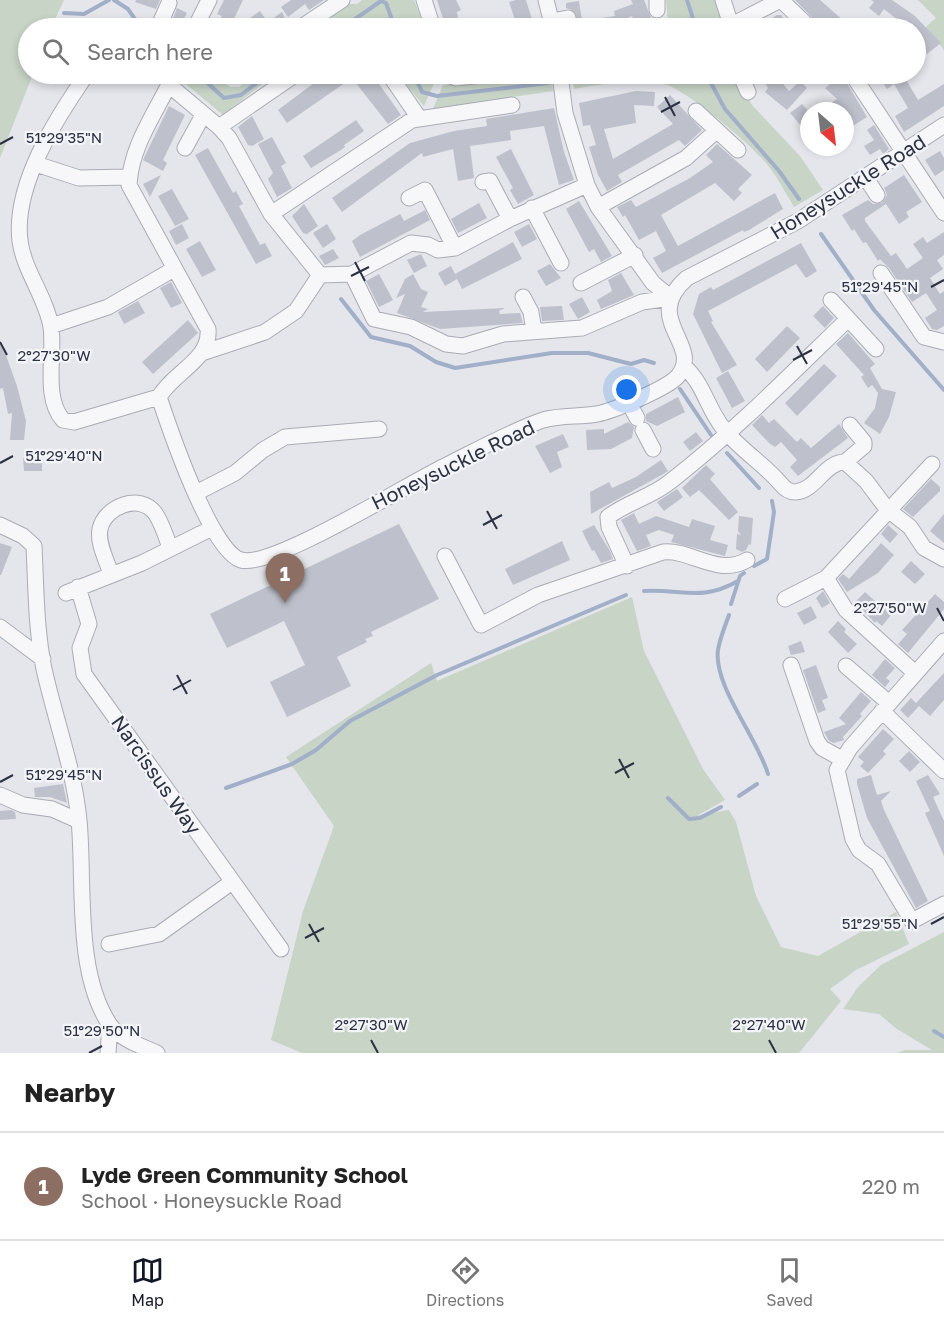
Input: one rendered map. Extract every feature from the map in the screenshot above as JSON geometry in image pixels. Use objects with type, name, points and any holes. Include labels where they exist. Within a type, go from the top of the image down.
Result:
[{"type":"street","points":[[200,18],[209,0]]},
{"type":"street","points":[[315,18],[342,0]]},
{"type":"street","points":[[424,0],[430,18]]},
{"type":"street","points":[[546,0],[551,18]]},
{"type":"street","points":[[723,0],[729,18]]},
{"type":"street","points":[[748,18],[781,0],[800,18]]},
{"type":"street","points":[[162,18],[169,3]]},
{"type":"street","points":[[80,84],[64,107],[36,164],[20,222],[20,242],[51,326],[52,397],[55,412],[63,420],[90,419],[159,397]]},
{"type":"street","points":[[169,84],[135,150],[129,185],[208,328],[209,339],[202,353],[164,387],[159,397],[173,442],[213,528],[142,563],[111,574],[100,539],[100,529],[104,520],[119,506],[130,503],[147,506],[155,513],[170,548]]},
{"type":"street","points":[[175,84],[203,115],[229,138],[271,214],[320,275]]},
{"type":"street","points":[[219,127],[281,84]]},
{"type":"street","points":[[396,84],[419,118]]},
{"type":"street","points":[[561,84],[565,113],[586,185],[598,207],[635,255],[653,284],[671,298]]},
{"type":"street","points":[[744,84],[748,92]]},
{"type":"street","points":[[860,84],[944,213]]},
{"type":"street","points":[[271,214],[411,120],[512,105]]},
{"type":"street","points":[[696,111],[738,150]]},
{"type":"street","points":[[185,148],[203,115]]},
{"type":"street","name":"Honeysuckle Road","points":[[671,298],[676,287],[687,278],[798,221],[944,125]]},
{"type":"street","points":[[598,207],[686,158],[716,131]]},
{"type":"street","points":[[36,164],[79,178],[129,177]]},
{"type":"street","points":[[866,178],[877,195]]},
{"type":"street","points":[[483,182],[490,181],[510,219]]},
{"type":"street","points":[[320,275],[352,274],[411,243],[428,245],[438,250],[455,248],[532,208],[586,185]]},
{"type":"street","points":[[409,198],[425,190],[455,248]]},
{"type":"street","points":[[532,208],[561,263]]},
{"type":"street","points":[[581,283],[635,255]]},
{"type":"street","points":[[51,326],[108,307],[174,269]]},
{"type":"street","points":[[881,273],[924,337],[944,342]]},
{"type":"street","points":[[352,274],[374,319],[411,327],[447,344],[463,346],[503,333],[582,328],[642,302],[671,298]]},
{"type":"street","points":[[202,353],[265,332],[296,311],[320,275]]},
{"type":"street","points":[[523,297],[531,312],[534,331]]},
{"type":"street","points":[[671,298],[669,318],[684,352],[684,366],[694,375],[705,391],[712,412],[727,433],[764,465],[784,489],[794,492],[810,485],[839,462],[845,462],[864,446],[864,442],[850,424]]},
{"type":"street","points":[[831,300],[876,350]]},
{"type":"street","points":[[627,566],[609,527],[608,517],[617,509],[661,488],[727,433],[848,320]]},
{"type":"street","name":"Honeysuckle Road","points":[[213,528],[231,554],[240,560],[270,556],[339,523],[418,478],[520,430],[545,420],[597,414],[629,403],[672,381],[684,366]]},
{"type":"street","points":[[629,403],[653,449]]},
{"type":"street","points":[[196,494],[235,473],[263,450],[285,437],[379,429]]},
{"type":"street","points":[[845,462],[866,481],[887,509],[910,527],[929,552],[944,559]]},
{"type":"street","points":[[785,599],[826,578],[887,509],[932,464]]},
{"type":"street","points":[[0,525],[23,536],[34,546],[43,659],[73,782],[79,821],[80,885],[88,954],[87,971],[110,1024],[121,1035],[156,1053]]},
{"type":"street","points":[[445,556],[481,625],[538,595],[672,551],[699,562],[736,567],[747,560]]},
{"type":"street","name":"Narcissus Way","points":[[111,574],[72,590],[89,624],[80,648],[84,674],[281,950]]},
{"type":"street","points":[[826,578],[846,610],[915,673]]},
{"type":"street","points":[[0,627],[43,659]]},
{"type":"street","points":[[944,641],[842,759],[837,770],[839,788],[853,839],[859,850],[878,864],[912,921],[944,904]]},
{"type":"street","points":[[791,665],[817,741],[822,748],[842,759]]},
{"type":"street","points":[[846,666],[944,771]]},
{"type":"street","points":[[0,795],[23,805],[52,809],[79,821]]},
{"type":"street","points":[[109,944],[159,934],[232,882]]},
{"type":"street","points":[[108,1053],[110,1024]]},
{"type":"green space","points":[[0,0],[64,0],[56,18],[18,18],[18,84],[29,84],[0,158]]},
{"type":"green space","points":[[362,0],[414,0],[421,18],[329,18],[348,4],[357,4]]},
{"type":"green space","points":[[666,0],[718,0],[723,18],[668,18]]},
{"type":"green space","points":[[918,0],[944,0],[944,50],[926,27],[936,18]]},
{"type":"green space","points":[[186,84],[226,84],[239,87],[243,84],[262,84],[223,115]]},
{"type":"green space","points":[[405,84],[434,84],[424,106]]},
{"type":"green space","points":[[552,84],[553,91],[433,109],[443,85]]},
{"type":"green space","points":[[573,84],[606,84],[574,89]]},
{"type":"green space","points":[[664,84],[740,84],[752,105],[800,156],[823,190],[794,207],[762,159],[719,120],[686,95]]},
{"type":"green space","points":[[632,597],[644,651],[703,769],[725,800],[698,815],[729,810],[736,822],[756,896],[781,947],[818,956],[896,912],[909,944],[856,970],[830,989],[841,1001],[799,1053],[302,1053],[271,1040],[303,911],[334,826],[286,757],[431,663],[437,681]]},
{"type":"green space","points":[[944,932],[944,1053],[897,1053],[905,1050],[932,1050],[897,1029],[879,1014],[843,1009],[858,987],[881,965]]},
{"type":"building","points":[[136,0],[160,0],[156,9],[135,2]]},
{"type":"building","points":[[224,0],[243,0],[234,18],[221,18],[222,16],[217,14]]},
{"type":"building","points":[[291,0],[324,0],[309,10],[305,4],[288,17],[281,7]]},
{"type":"building","points":[[437,0],[456,0],[461,10],[457,12],[458,18],[443,18]]},
{"type":"building","points":[[526,0],[531,18],[514,18],[509,2]]},
{"type":"building","points":[[631,0],[644,0],[651,18],[633,18],[632,16],[602,18],[615,16],[614,11],[633,4]]},
{"type":"building","points":[[795,0],[820,0],[841,18],[812,18]]},
{"type":"building","points":[[871,0],[892,0],[917,18],[895,18],[884,9],[879,16],[869,8],[874,2]]},
{"type":"building","points":[[579,1],[582,18],[578,18],[575,11],[566,8],[566,3]]},
{"type":"building","points":[[177,8],[187,13],[184,18],[173,18]]},
{"type":"building","points":[[260,11],[265,18],[250,18]]},
{"type":"building","points":[[282,12],[285,18],[274,18]]},
{"type":"building","points":[[926,27],[941,43],[926,53]]},
{"type":"building","points":[[313,84],[343,84],[287,123],[278,110]]},
{"type":"building","points":[[357,84],[379,84],[401,115],[388,124]]},
{"type":"building","points":[[766,84],[783,84],[789,91],[797,84],[803,84],[807,88],[787,110],[765,92],[768,88]]},
{"type":"building","points":[[830,84],[847,84],[867,117],[854,125],[854,102],[832,102],[837,99],[825,88]]},
{"type":"building","points":[[884,84],[894,84],[887,89]]},
{"type":"building","points":[[894,84],[909,84],[918,100],[944,84],[944,106],[904,132],[895,116],[908,108]]},
{"type":"building","points":[[636,91],[655,92],[654,106],[634,105],[636,123],[604,129],[613,159],[673,124],[657,107],[670,95],[702,130],[685,146],[679,140],[618,175],[622,182],[607,191],[598,175],[589,147],[596,145],[590,125],[583,126],[579,103]]},
{"type":"building","points":[[169,106],[185,115],[163,160],[167,163],[163,171],[143,160]]},
{"type":"building","points":[[800,106],[800,125],[790,113]]},
{"type":"building","points":[[554,108],[564,152],[574,180],[559,185],[544,126],[510,131],[511,140],[470,146],[474,178],[458,181],[453,149],[423,157],[422,153],[342,212],[332,198],[410,143],[454,131],[487,126],[486,119]]},
{"type":"building","points":[[252,116],[264,139],[252,146],[248,145],[238,127]]},
{"type":"building","points":[[356,120],[364,131],[344,145],[345,147],[341,150],[311,168],[303,156]]},
{"type":"building","points":[[874,125],[889,149],[883,154],[880,149],[870,155],[864,146],[874,140],[867,130]]},
{"type":"building","points":[[272,137],[286,163],[281,166],[292,188],[277,197],[268,179],[273,173],[258,144]]},
{"type":"building","points":[[717,144],[752,175],[738,189],[742,193],[734,201],[715,183],[661,215],[678,246],[775,193],[783,209],[749,230],[744,232],[743,230],[662,273],[653,258],[666,251],[656,231],[639,240],[625,215],[623,217],[617,207],[631,200],[636,207],[690,178],[713,162],[706,155]]},
{"type":"building","points":[[208,148],[233,193],[236,191],[243,204],[239,206],[260,245],[265,243],[272,256],[256,264],[195,155]]},
{"type":"building","points":[[511,149],[534,195],[518,204],[510,190],[513,188],[496,157]]},
{"type":"building","points":[[940,151],[944,158],[944,170],[935,176],[925,160]]},
{"type":"building","points":[[161,175],[150,197],[143,184]]},
{"type":"building","points":[[904,175],[922,202],[906,212],[909,217],[899,224],[886,204],[865,218],[865,221],[891,256],[896,253],[907,269],[923,258],[913,244],[923,237],[927,243],[944,232],[944,255],[937,260],[943,269],[930,278],[940,294],[944,291],[944,326],[937,330],[932,329],[925,318],[937,310],[926,293],[912,302],[889,268],[880,259],[878,261],[866,242],[863,243],[854,229],[852,231],[842,215],[868,200],[873,204],[882,203],[887,195],[884,188]]},
{"type":"building","points":[[172,189],[189,219],[175,226],[158,196]]},
{"type":"building","points":[[579,201],[612,256],[601,262],[594,249],[589,252],[566,209]]},
{"type":"building","points":[[479,203],[487,218],[458,233],[451,219]]},
{"type":"building","points":[[304,204],[318,226],[307,234],[303,233],[292,216]]},
{"type":"building","points":[[425,210],[430,220],[360,257],[352,241],[360,235],[400,214],[404,221]]},
{"type":"building","points":[[182,224],[189,238],[176,245],[169,231]]},
{"type":"building","points":[[327,224],[336,239],[323,248],[313,233]]},
{"type":"building","points":[[529,224],[537,239],[522,247],[514,232]]},
{"type":"building","points":[[200,241],[216,270],[202,277],[186,249]]},
{"type":"building","points":[[513,242],[522,259],[462,289],[457,279],[445,286],[438,273],[451,266],[455,274]]},
{"type":"building","points":[[801,243],[817,271],[806,278],[796,264],[708,311],[713,321],[711,322],[737,365],[722,373],[693,314],[699,294],[711,287],[713,290]]},
{"type":"building","points":[[333,249],[339,258],[325,265],[319,256]]},
{"type":"building","points":[[421,254],[427,266],[414,273],[407,260]]},
{"type":"building","points":[[550,264],[561,278],[546,286],[537,271]]},
{"type":"building","points":[[621,273],[634,295],[601,309],[597,300],[612,291],[608,280]]},
{"type":"building","points":[[379,274],[393,300],[379,307],[366,281]]},
{"type":"building","points":[[413,274],[421,289],[428,292],[421,307],[428,309],[423,312],[505,308],[499,311],[500,314],[520,313],[523,323],[440,329],[397,313],[405,294],[396,298],[405,279]]},
{"type":"building","points":[[171,282],[182,303],[171,308],[160,288]]},
{"type":"building","points":[[582,297],[590,312],[578,319],[569,304]]},
{"type":"building","points":[[138,301],[145,313],[124,324],[118,312]]},
{"type":"building","points":[[562,306],[564,320],[542,321],[540,307]]},
{"type":"building","points":[[823,306],[834,318],[825,328],[813,316]]},
{"type":"building","points":[[188,320],[198,333],[153,374],[142,362]]},
{"type":"building","points":[[787,326],[800,338],[767,372],[755,359]]},
{"type":"building","points":[[848,333],[875,364],[870,368],[882,389],[896,392],[889,417],[880,434],[864,423],[875,408],[878,393],[872,385],[868,388],[861,377],[864,375],[836,344]]},
{"type":"building","points":[[0,344],[2,344],[17,386],[26,421],[24,440],[10,440],[12,413],[8,414],[3,388],[0,389]]},
{"type":"building","points":[[824,364],[837,376],[797,416],[785,403]]},
{"type":"building","points":[[728,371],[745,401],[732,408],[716,378]]},
{"type":"building","points":[[678,397],[685,412],[657,426],[646,421],[646,414]]},
{"type":"building","points":[[762,415],[769,423],[774,419],[797,442],[801,438],[811,448],[839,424],[848,438],[798,476],[790,467],[797,460],[781,442],[775,447],[752,425]]},
{"type":"building","points":[[628,422],[634,427],[632,438],[611,449],[587,450],[586,430],[604,429],[604,434]]},
{"type":"building","points":[[696,432],[703,441],[690,451],[683,442]]},
{"type":"building","points":[[563,434],[569,447],[557,452],[562,467],[550,473],[535,446]]},
{"type":"building","points":[[42,457],[42,471],[24,471],[23,458]]},
{"type":"building","points":[[661,460],[668,471],[591,514],[590,492],[609,482],[612,488],[636,477]]},
{"type":"building","points":[[706,465],[715,474],[710,479],[738,512],[729,520],[699,490],[690,497],[682,488]]},
{"type":"building","points":[[931,479],[940,487],[940,491],[913,517],[903,509]]},
{"type":"building","points":[[677,489],[683,497],[664,511],[657,502]]},
{"type":"building","points":[[634,513],[639,524],[656,516],[689,527],[692,519],[715,526],[710,540],[728,545],[725,556],[671,542],[674,535],[659,530],[646,535],[651,546],[637,551],[621,520]]},
{"type":"building","points":[[944,514],[944,543],[930,531]]},
{"type":"building","points":[[739,516],[753,518],[751,545],[749,544],[742,552],[736,549],[737,534],[741,535],[738,531]]},
{"type":"building","points":[[399,524],[439,599],[371,632],[373,636],[365,639],[367,642],[337,657],[351,686],[287,717],[270,682],[305,665],[284,621],[227,648],[210,614]]},
{"type":"building","points":[[594,525],[613,559],[601,563],[594,550],[592,551],[582,531]]},
{"type":"building","points":[[888,525],[898,534],[890,543],[881,534]]},
{"type":"building","points":[[562,541],[570,560],[513,585],[505,569]]},
{"type":"building","points":[[0,543],[12,547],[1,575],[0,575]]},
{"type":"building","points":[[881,543],[894,555],[878,573],[847,592],[838,579],[843,574],[849,579]]},
{"type":"building","points":[[911,561],[925,574],[915,584],[901,572]]},
{"type":"building","points":[[823,591],[830,603],[822,608],[816,598]]},
{"type":"building","points":[[865,592],[891,615],[882,626],[876,621],[875,623],[855,602]]},
{"type":"building","points":[[935,594],[944,602],[944,609],[908,653],[898,644],[907,634],[902,630]]},
{"type":"building","points":[[811,606],[817,618],[804,625],[797,613]]},
{"type":"building","points":[[838,621],[846,629],[844,632],[857,644],[848,653],[828,632]]},
{"type":"building","points":[[801,641],[805,652],[791,655],[788,646]]},
{"type":"building","points":[[885,659],[895,668],[886,678],[890,681],[885,687],[872,675]]},
{"type":"building","points":[[816,665],[828,698],[822,700],[826,710],[818,713],[803,670]]},
{"type":"building","points":[[944,673],[944,700],[930,716],[919,706],[908,718],[900,710],[911,698],[916,703]]},
{"type":"building","points":[[861,692],[871,701],[860,714],[862,716],[843,737],[844,740],[834,743],[829,741],[824,732],[846,724],[839,718]]},
{"type":"building","points":[[883,729],[894,739],[883,751],[886,754],[868,773],[860,766],[864,762],[858,757]]},
{"type":"building","points":[[909,751],[920,762],[910,772],[899,761]]},
{"type":"building","points":[[871,775],[877,795],[891,791],[881,801],[884,810],[928,901],[916,908],[867,818],[857,779]]},
{"type":"building","points":[[928,775],[940,794],[933,797],[944,821],[944,856],[925,813],[930,811],[916,781]]},
{"type":"building","points":[[63,784],[67,803],[50,797],[35,797],[34,788]]},
{"type":"building","points":[[0,811],[15,812],[16,819],[0,820]]},
{"type":"waterway","points":[[64,13],[84,14],[109,0]]},
{"type":"waterway","points":[[114,0],[128,9],[134,18]]},
{"type":"waterway","points":[[687,0],[693,18]]},
{"type":"waterway","points":[[356,18],[381,1],[386,3],[391,18]]},
{"type":"waterway","points":[[209,84],[224,98],[241,95],[255,84]]},
{"type":"waterway","points":[[418,84],[422,92],[437,96],[539,84]]},
{"type":"waterway","points":[[711,84],[725,109],[779,171],[799,199]]},
{"type":"waterway","points":[[821,234],[874,310],[944,390]]},
{"type":"waterway","points":[[341,299],[371,337],[410,346],[436,362],[455,368],[552,353],[588,353],[631,364],[644,360],[654,363]]},
{"type":"waterway","points":[[680,389],[711,435]]},
{"type":"waterway","points":[[727,453],[759,488]]},
{"type":"waterway","points":[[754,566],[767,559],[774,512],[772,501]]},
{"type":"waterway","points":[[731,604],[740,576],[744,573]]},
{"type":"waterway","points":[[644,591],[702,593],[738,581]]},
{"type":"waterway","points":[[226,788],[292,764],[316,750],[350,721],[437,675],[626,595]]},
{"type":"waterway","points":[[729,615],[718,650],[718,664],[729,695],[768,774]]},
{"type":"waterway","points":[[739,796],[757,784]]},
{"type":"waterway","points":[[668,798],[689,819],[700,818],[721,807]]},
{"type":"waterway","points":[[934,1031],[944,1037]]},
{"type":"tunnel","points":[[568,18],[581,15]]},
{"type":"place","name":"Lyde Green Community School","points":[[285,603]]}]
